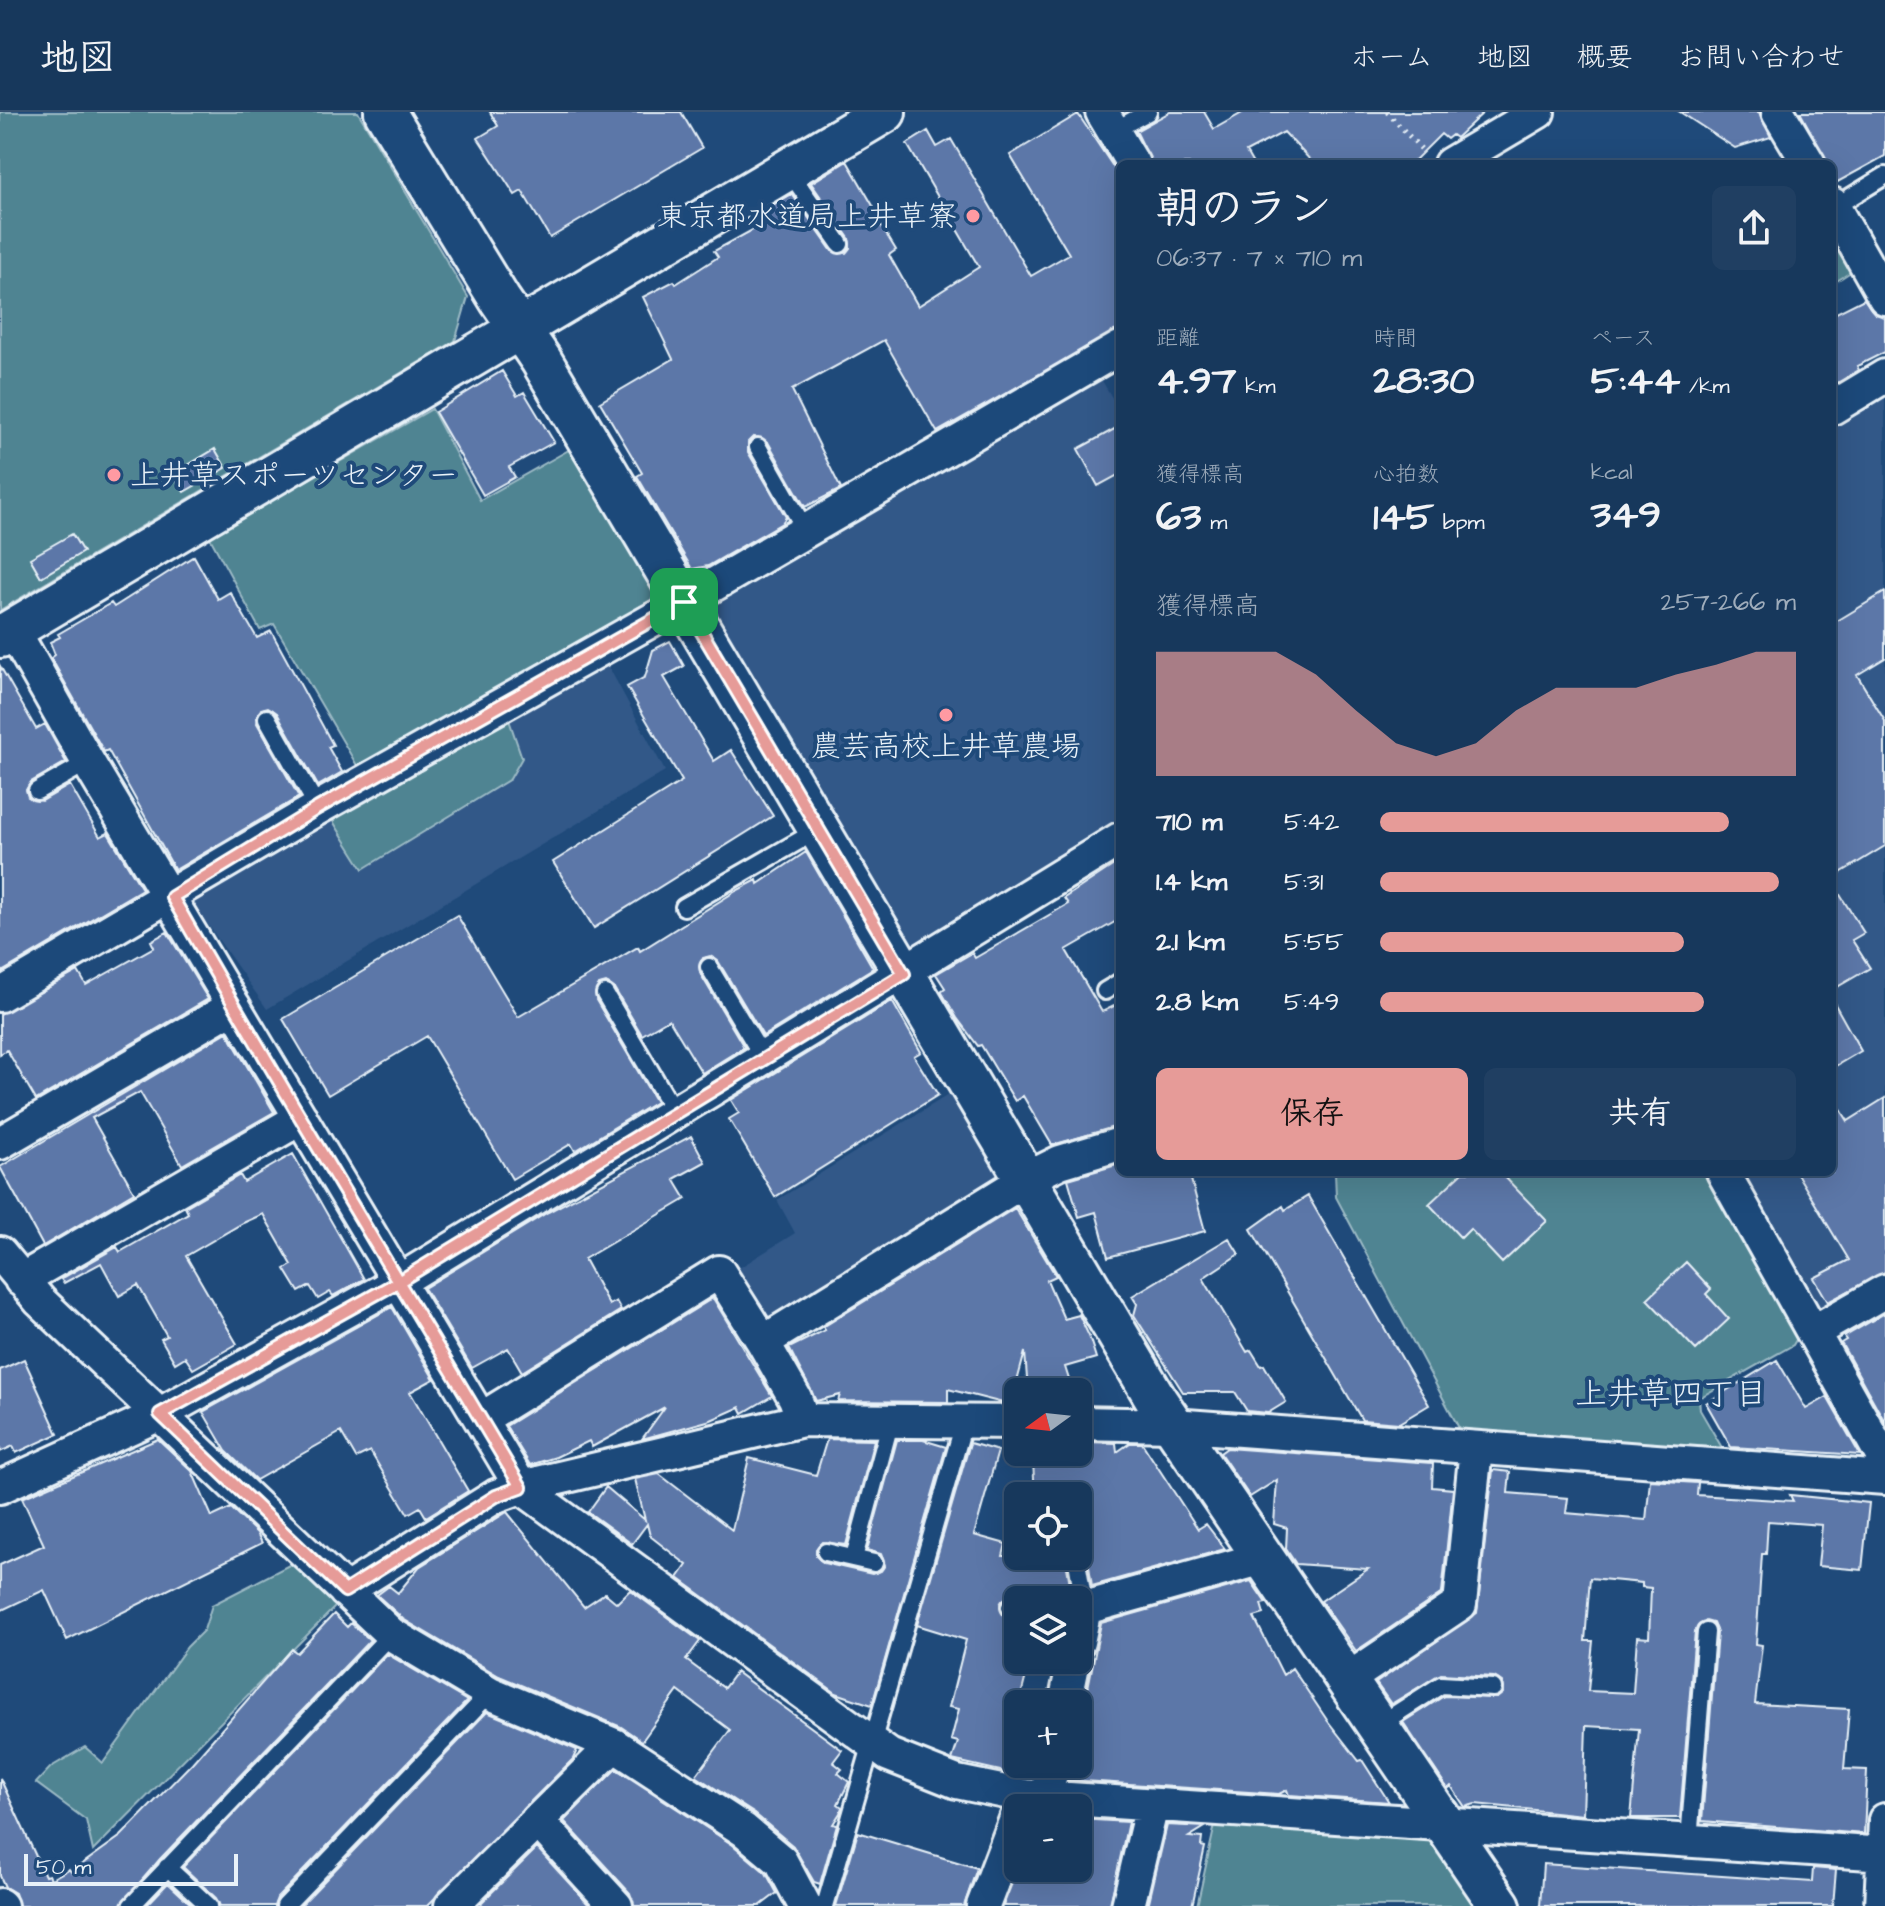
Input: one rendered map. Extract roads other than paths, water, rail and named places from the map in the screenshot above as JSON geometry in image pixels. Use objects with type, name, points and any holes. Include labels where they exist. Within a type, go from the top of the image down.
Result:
[{"type":"street","points":[[385,112],[684,602],[1173,1425],[1500,1906]]},
{"type":"street","points":[[885,112],[6,633],[172,897],[521,1487],[889,1755],[1004,1797]]},
{"type":"street","points":[[1438,159],[1538,112]]},
{"type":"street","points":[[1778,112],[1807,160]]},
{"type":"street","points":[[1108,122],[1131,160]]},
{"type":"street","points":[[1836,210],[1885,298]]},
{"type":"street","points":[[0,995],[172,897],[318,808],[684,602],[1116,350]]},
{"type":"street","points":[[1836,406],[1885,376]]},
{"type":"street","points":[[0,1487],[160,1414],[398,1282],[1116,842]]},
{"type":"street","points":[[0,1143],[234,1006]]},
{"type":"street","points":[[301,1118],[7,1265],[391,1634],[490,1693],[614,1745],[744,1830],[781,1861],[804,1903]]},
{"type":"street","points":[[763,1342],[1028,1178],[1060,1162],[1116,1145]]},
{"type":"street","points":[[1725,1176],[1815,1331],[1885,1461]]},
{"type":"street","points":[[481,1419],[719,1272],[763,1342],[803,1420]]},
{"type":"street","points":[[1815,1331],[1885,1291]]},
{"type":"street","points":[[345,1591],[496,1496],[521,1487],[803,1420],[1004,1422]]},
{"type":"street","points":[[1092,1423],[1173,1425],[1885,1478]]},
{"type":"street","points":[[1345,1681],[1460,1604],[1476,1448]]},
{"type":"street","points":[[1092,1621],[1263,1558]]},
{"type":"street","points":[[455,1904],[614,1745]]},
{"type":"street","points":[[1092,1805],[1152,1805],[1884,1854]]},
{"type":"street","points":[[1128,1906],[1152,1805]]},
{"type":"street","points":[[537,1820],[616,1906]]},
{"type":"street","points":[[1881,1906],[1885,1820]]},
{"type":"street","points":[[983,1906],[1004,1857]]},
{"type":"lane","points":[[1108,122],[1148,112]]},
{"type":"lane","points":[[787,169],[840,244]]},
{"type":"lane","points":[[1836,203],[1885,176]]},
{"type":"lane","points":[[758,447],[806,531]]},
{"type":"lane","points":[[267,718],[318,808]]},
{"type":"lane","points":[[37,791],[88,762]]},
{"type":"lane","points":[[684,907],[819,830]]},
{"type":"lane","points":[[709,967],[764,1059]]},
{"type":"lane","points":[[605,994],[675,1113]]},
{"type":"lane","points":[[854,1558],[891,1420]]},
{"type":"lane","points":[[804,1903],[872,1743],[960,1437],[959,1421]]},
{"type":"lane","points":[[826,1552],[874,1563]]},
{"type":"lane","points":[[1689,1840],[1706,1632]]},
{"type":"lane","points":[[131,1906],[391,1634]]},
{"type":"lane","points":[[1376,1727],[1441,1685],[1493,1688]]},
{"type":"lane","points":[[285,1906],[490,1693]]},
{"type":"lane","points":[[167,1867],[209,1906]]},
{"type":"place","name":"東京都水道局上井草寮","points":[[973,216]]},
{"type":"place","name":"上井草スポーツセンター","points":[[114,475]]},
{"type":"place","name":"農芸高校上井草農場","points":[[946,715]]},
{"type":"district","name":"上井草四丁目","points":[[1671,1393]]}]
